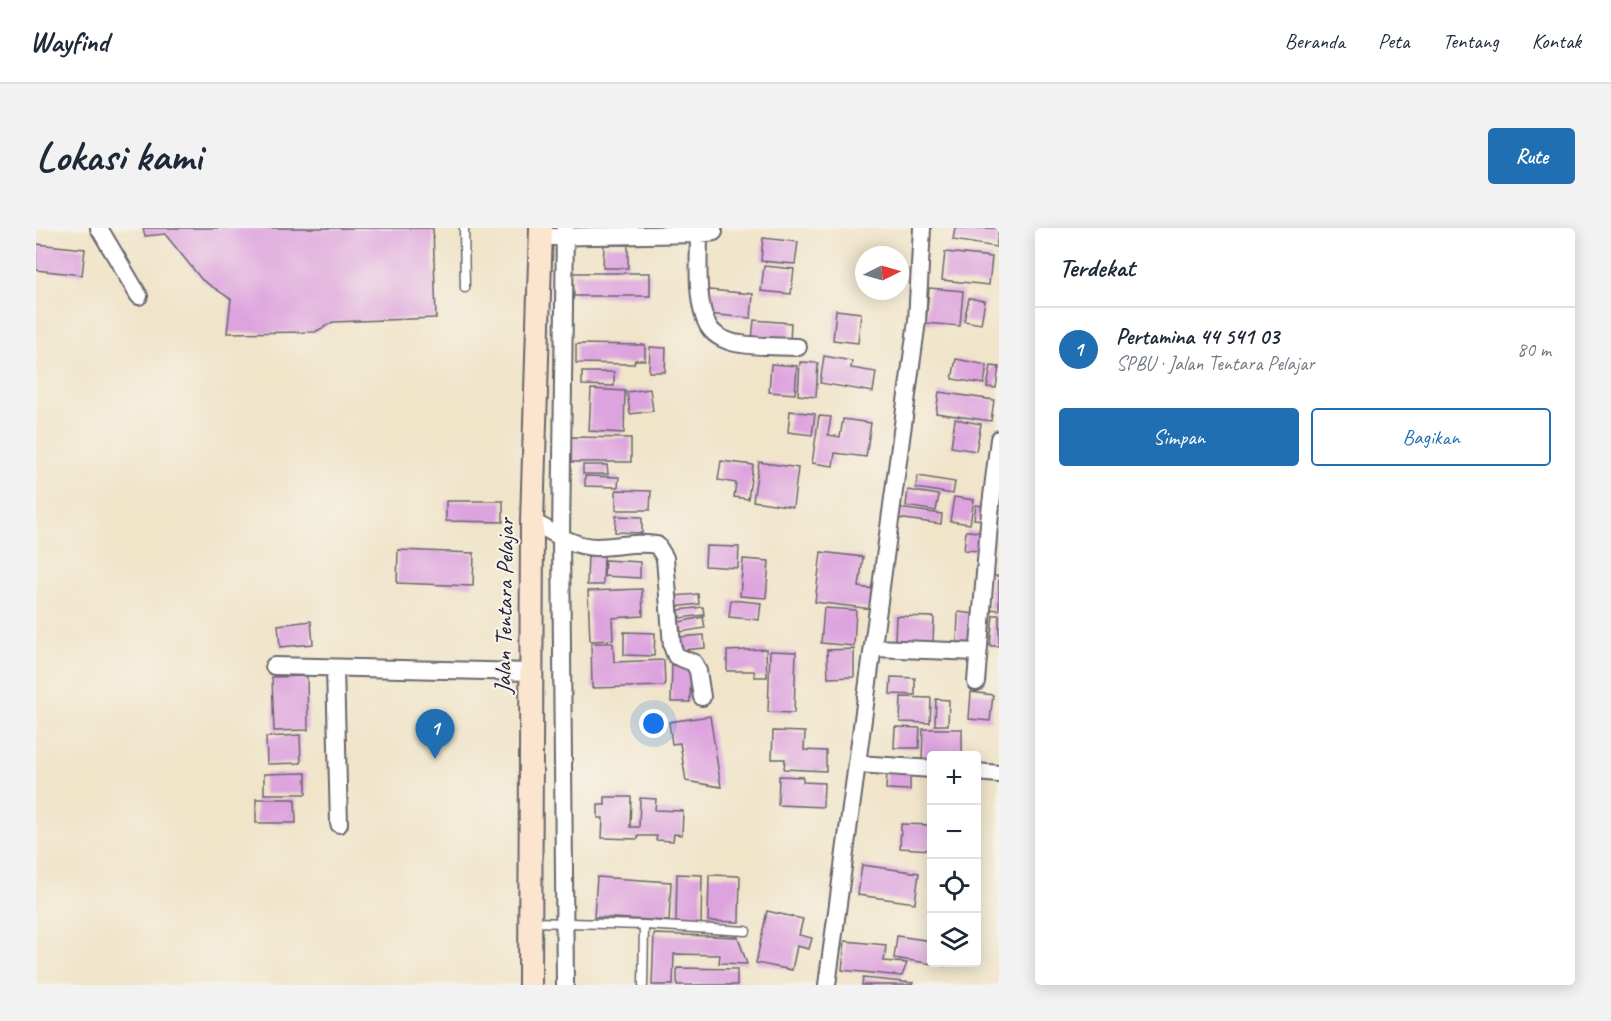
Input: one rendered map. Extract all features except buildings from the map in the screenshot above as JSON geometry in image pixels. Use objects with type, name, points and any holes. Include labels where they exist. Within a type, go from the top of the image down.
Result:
[{"type":"main road","name":"Jalan Tentara Pelajar","points":[[530,985],[532,521],[541,233]]},
{"type":"street","points":[[99,228],[139,296]]},
{"type":"street","points":[[826,985],[917,321],[922,228]]},
{"type":"street","points":[[541,233],[706,233],[699,285],[708,326],[717,336],[739,344],[798,347]]},
{"type":"street","points":[[565,233],[561,537],[565,985]]},
{"type":"street","points":[[976,682],[990,513],[999,439]]},
{"type":"street","points":[[532,521],[578,544],[595,547],[640,542],[657,545],[665,558],[672,646],[676,656],[694,663],[698,671],[702,697]]},
{"type":"street","points":[[874,648],[978,652]]},
{"type":"street","points":[[274,666],[530,672]]},
{"type":"street","points":[[335,668],[339,824]]},
{"type":"street","points":[[858,764],[927,769]]},
{"type":"street","points":[[981,772],[999,774]]},
{"type":"lane","points":[[464,228],[465,288]]},
{"type":"lane","points":[[530,922],[746,931]]},
{"type":"lane","points":[[643,985],[644,925]]},
{"type":"place","name":"Pertamina 44 541 03","points":[[435,759]]}]
